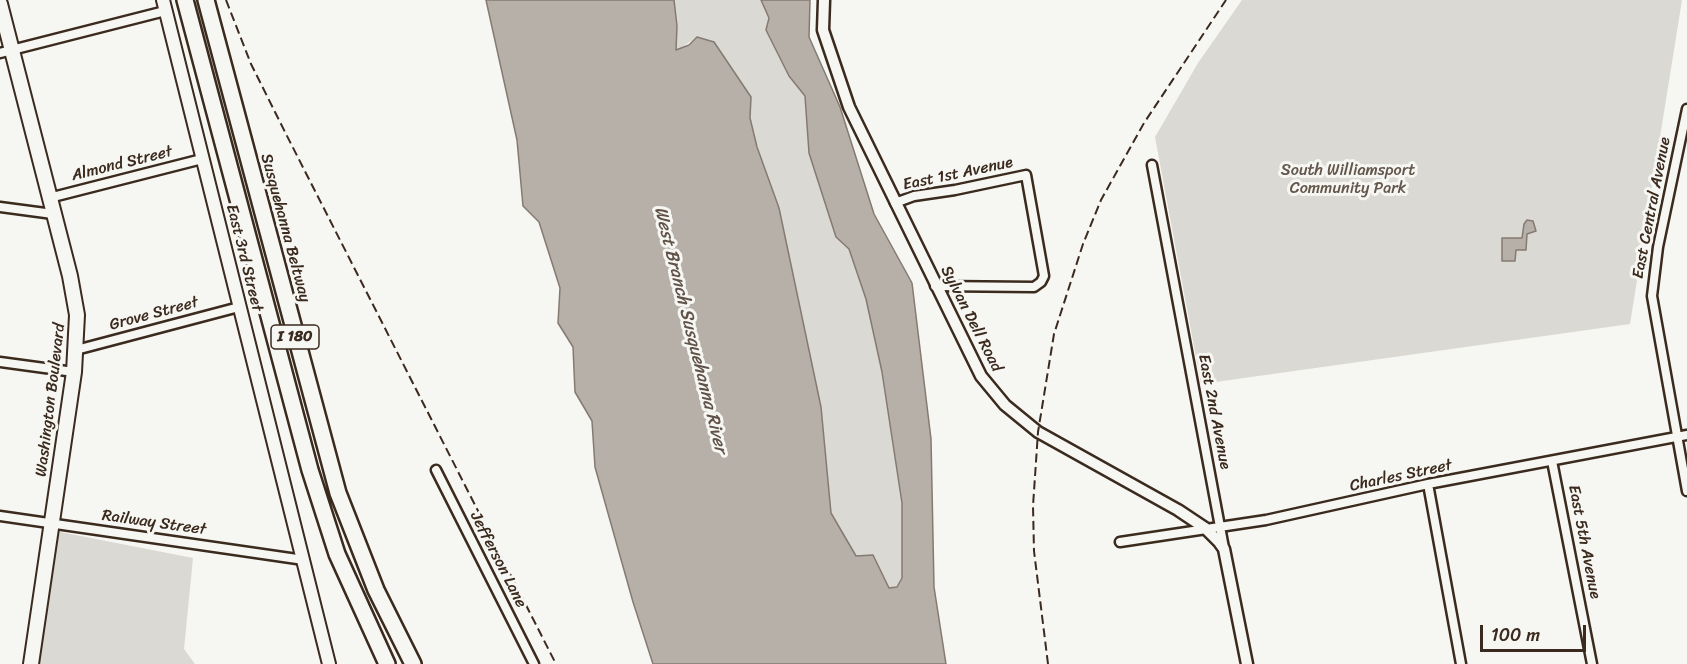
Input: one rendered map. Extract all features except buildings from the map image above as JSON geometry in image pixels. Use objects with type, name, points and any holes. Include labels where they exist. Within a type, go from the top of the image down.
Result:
[{"type":"highway","name":"I 180","points":[[185,0],[310,470],[338,554],[387,664]]},
{"type":"highway","name":"Susquehanna Beltway","points":[[206,0],[324,445],[350,526],[376,590],[413,664]]},
{"type":"highway","points":[[350,526],[423,664]]},
{"type":"main road","name":"Washington Boulevard","points":[[0,4],[6,51],[49,198],[76,303],[74,372],[32,664]]},
{"type":"main road","name":"East 3rd Street","points":[[164,5],[329,664]]},
{"type":"street","name":"Sylvan Dell Road","points":[[824,0],[823,30],[838,77],[895,203],[981,376],[1005,405],[1043,436],[1205,528],[1224,549]]},
{"type":"street","points":[[6,51],[164,5]]},
{"type":"street","name":"East Central Avenue","points":[[1687,109],[1658,247],[1652,288],[1653,315],[1687,491]]},
{"type":"street","name":"Almond Street","points":[[49,198],[202,159]]},
{"type":"street","name":"East 2nd Avenue","points":[[1152,165],[1247,664]]},
{"type":"street","name":"East 1st Avenue","points":[[895,203],[914,196],[1026,175],[1044,276],[1041,282],[1034,286],[935,286]]},
{"type":"street","points":[[0,207],[53,214]]},
{"type":"street","name":"Grove Street","points":[[76,350],[239,307]]},
{"type":"street","points":[[0,362],[74,372]]},
{"type":"street","name":"Charles Street","points":[[1120,542],[1220,527],[1428,484],[1687,435]]},
{"type":"street","name":"East 5th Avenue","points":[[1552,461],[1592,664]]},
{"type":"street","name":"Jefferson Lane","points":[[436,470],[534,664]]},
{"type":"street","points":[[1428,484],[1461,664]]},
{"type":"street","name":"Railway Street","points":[[0,516],[304,560]]},
{"type":"green space","points":[[674,0],[761,0],[766,6],[789,76],[805,96],[809,153],[836,237],[849,249],[866,299],[882,372],[902,503],[902,578],[897,587],[888,589],[856,556],[831,513],[821,407],[779,208],[757,147],[750,118],[751,97],[697,37],[676,51],[677,26]]},
{"type":"green space","name":"South Williamsport Community Park","points":[[1242,0],[1682,0],[1630,324],[1201,384],[1155,137],[1198,63]]},
{"type":"green space","points":[[55,531],[193,558],[184,649],[195,664],[38,664]]},
{"type":"water","name":"West Branch Susquehanna River","points":[[486,0],[674,0],[677,26],[676,50],[689,45],[697,37],[714,42],[751,97],[750,118],[757,147],[779,208],[821,407],[831,513],[856,556],[873,555],[889,588],[897,587],[902,578],[902,503],[882,372],[866,299],[849,249],[836,237],[809,153],[805,96],[789,76],[766,30],[769,18],[761,0],[810,0],[809,37],[840,107],[874,214],[912,283],[931,439],[934,587],[946,664],[653,664],[595,467],[592,421],[575,392],[573,347],[558,323],[560,288],[539,222],[523,206],[517,140]]},
{"type":"water","points":[[1527,220],[1533,221],[1536,231],[1527,234],[1526,250],[1516,250],[1515,261],[1502,261],[1502,238],[1522,238],[1524,224]]},
{"type":"railway","points":[[226,0],[251,64],[556,664]]},
{"type":"railway","points":[[1048,664],[1034,551],[1033,506],[1038,432],[1054,334],[1083,244],[1101,200],[1144,123],[1226,0]]}]
